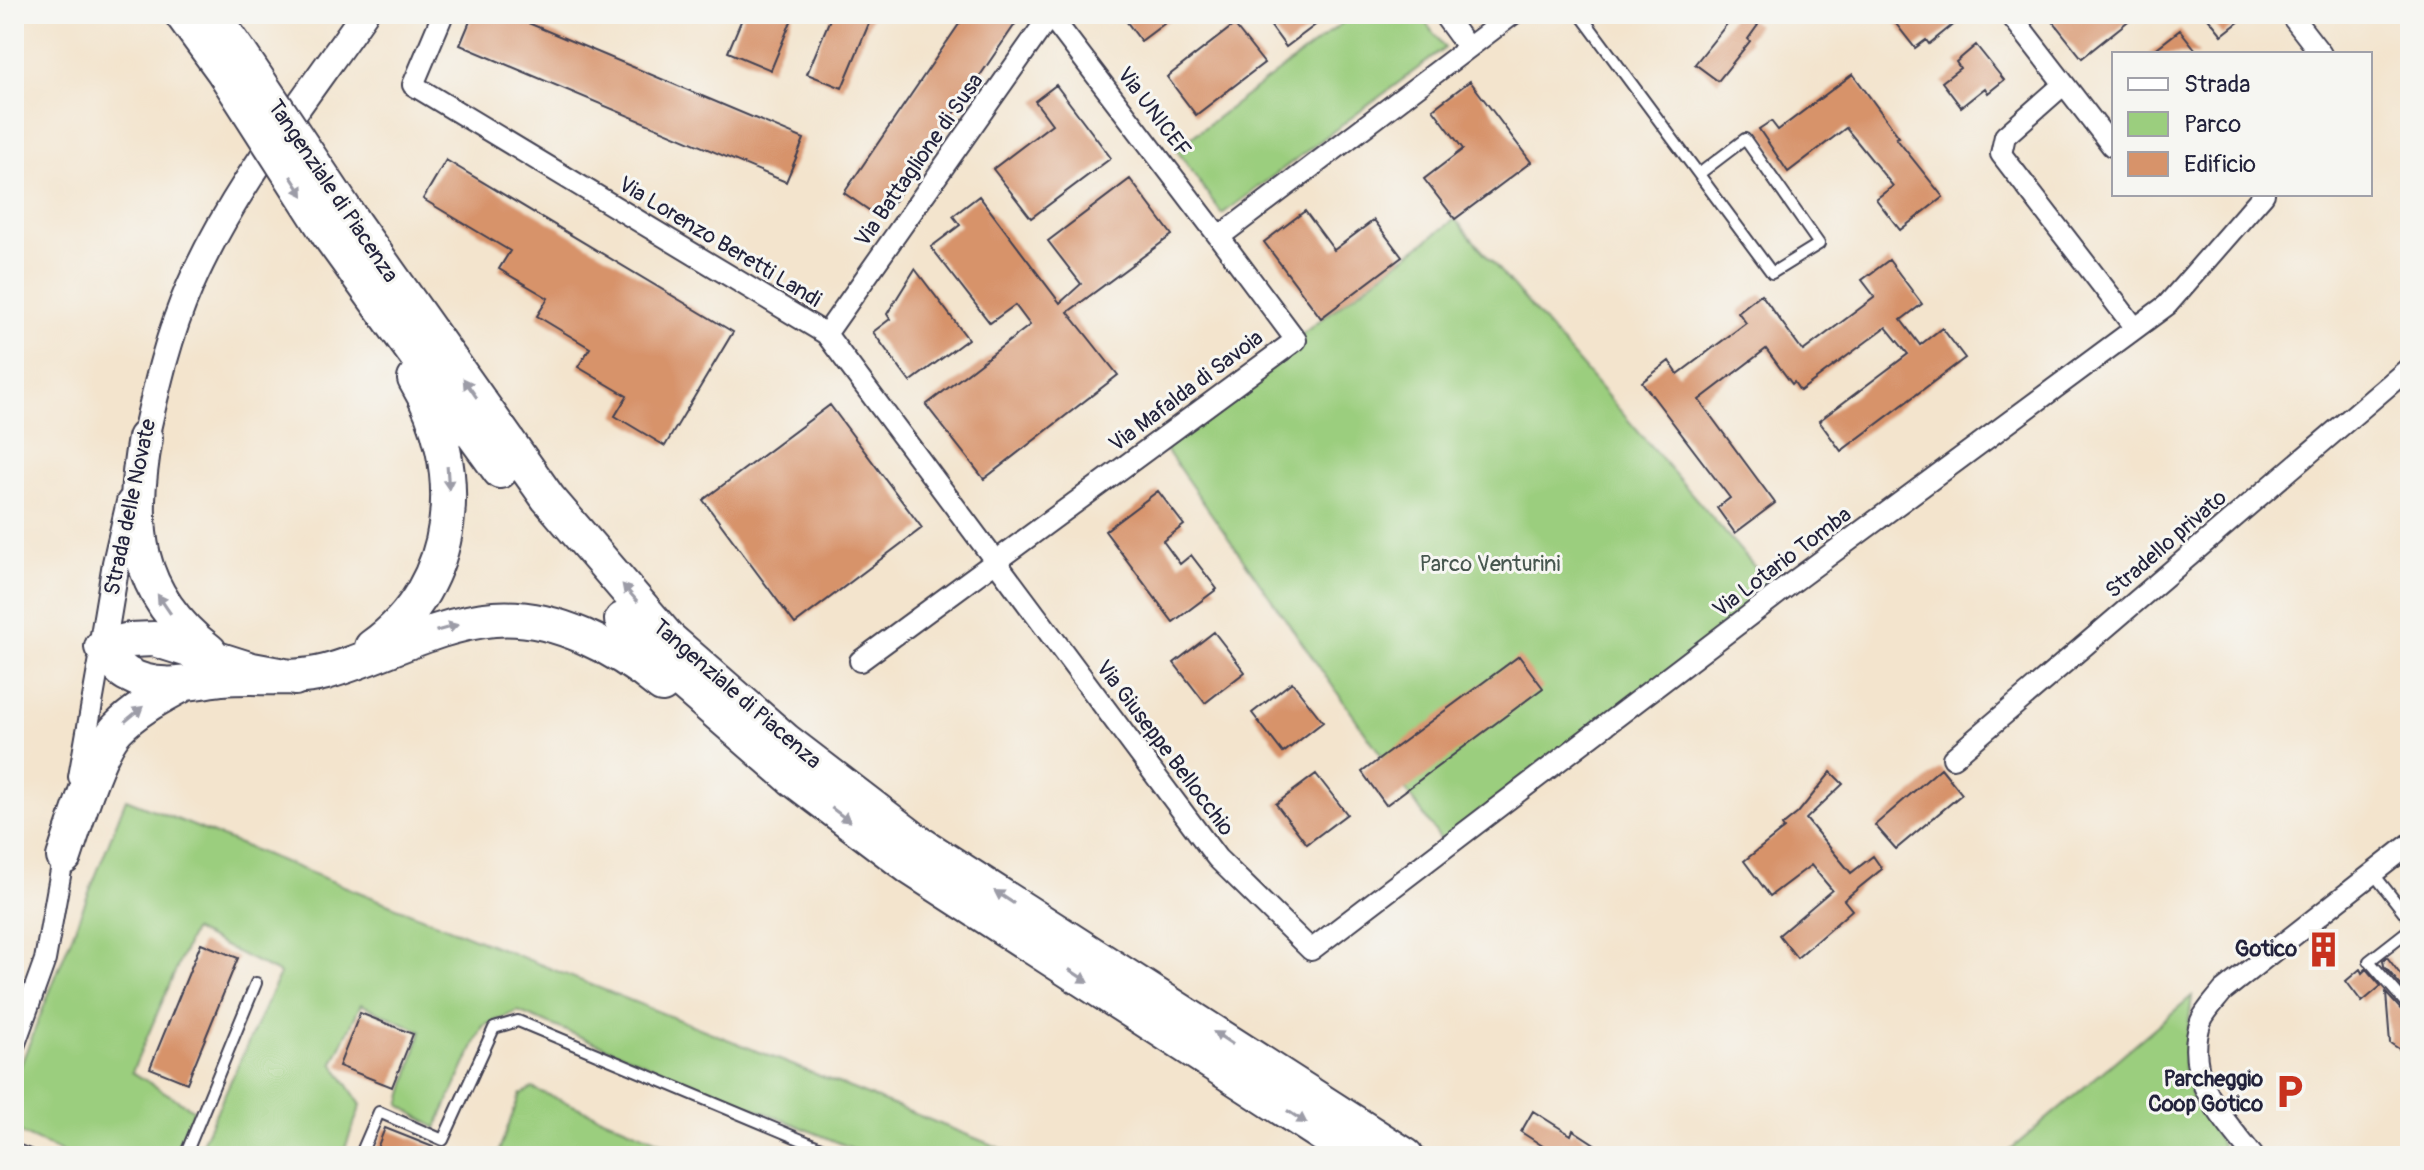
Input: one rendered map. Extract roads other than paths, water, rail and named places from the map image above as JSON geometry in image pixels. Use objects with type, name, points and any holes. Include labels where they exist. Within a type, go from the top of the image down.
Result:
[{"type":"highway","name":"Tangenziale di Piacenza","points":[[182,14],[233,64]]},
{"type":"highway","name":"Tangenziale di Piacenza","points":[[212,14],[233,64],[532,515],[653,657],[792,778],[911,868],[1356,1156]]},
{"type":"highway","name":"Tangenziale di Piacenza","points":[[340,228],[548,498],[668,638],[786,741],[919,843],[1268,1067],[1410,1152]]},
{"type":"highway","points":[[340,228],[425,395],[446,451],[449,485],[449,515],[444,541],[423,592],[407,615],[381,641],[347,665]]},
{"type":"highway","points":[[145,438],[138,487],[139,549],[159,600],[178,624],[219,659]]},
{"type":"highway","points":[[295,678],[252,670],[154,639],[130,640],[102,647],[125,673],[147,682],[180,686],[224,678],[295,678],[347,665],[447,626],[496,619],[527,620],[560,627],[594,642],[644,671],[699,716],[792,778]]},
{"type":"highway","points":[[64,857],[93,776],[115,731],[142,707],[180,686]]},
{"type":"street","name":"Strada delle Novate","points":[[14,1046],[45,960],[116,563],[167,349],[188,289],[209,246],[248,182],[364,14]]},
{"type":"street","name":"Via Lorenzo Beretti Landi","points":[[443,14],[413,85],[826,334],[995,562]]},
{"type":"street","name":"Via Battaglione di Susa","points":[[826,334],[1050,14]]},
{"type":"street","name":"Via UNICEF","points":[[1050,14],[1219,237]]},
{"type":"street","points":[[1443,14],[1468,48]]},
{"type":"street","points":[[1219,237],[1513,14]]},
{"type":"street","points":[[2010,14],[2112,146]]},
{"type":"street","points":[[2290,14],[2319,52]]},
{"type":"street","points":[[2064,84],[2005,136],[2001,154],[2135,328]]},
{"type":"street","name":"Via Lotario Tomba","points":[[1311,950],[1786,588],[2167,305],[2262,196]]},
{"type":"street","name":"Via Mafalda di Savoia","points":[[860,661],[1296,340],[1219,237]]},
{"type":"street","name":"Stradello privato","points":[[1953,758],[2410,367]]},
{"type":"street","name":"Via Giuseppe Bellocchio","points":[[995,562],[1217,858],[1311,950]]},
{"type":"street","points":[[2253,1156],[2205,1093],[2196,1055],[2202,1020],[2223,991],[2410,844]]},
{"type":"lane","points":[[1580,14],[1772,273],[1819,244],[1745,139],[1699,174]]},
{"type":"lane","points":[[2373,873],[2410,920]]},
{"type":"lane","points":[[2410,929],[2369,961],[2410,1008]]},
{"type":"lane","points":[[185,1156],[256,983]]},
{"type":"lane","points":[[360,1156],[379,1112],[443,1140],[494,1028],[518,1021],[840,1156]]},
{"type":"lane","points":[[14,1149],[32,1156]]},
{"type":"place","name":"Gotico","points":[[2323,949]]},
{"type":"place","name":"Parcheggio Coop Gotico","points":[[2289,1092]]},
{"type":"park label","name":"Parco Venturini","points":[[1490,564]]}]
